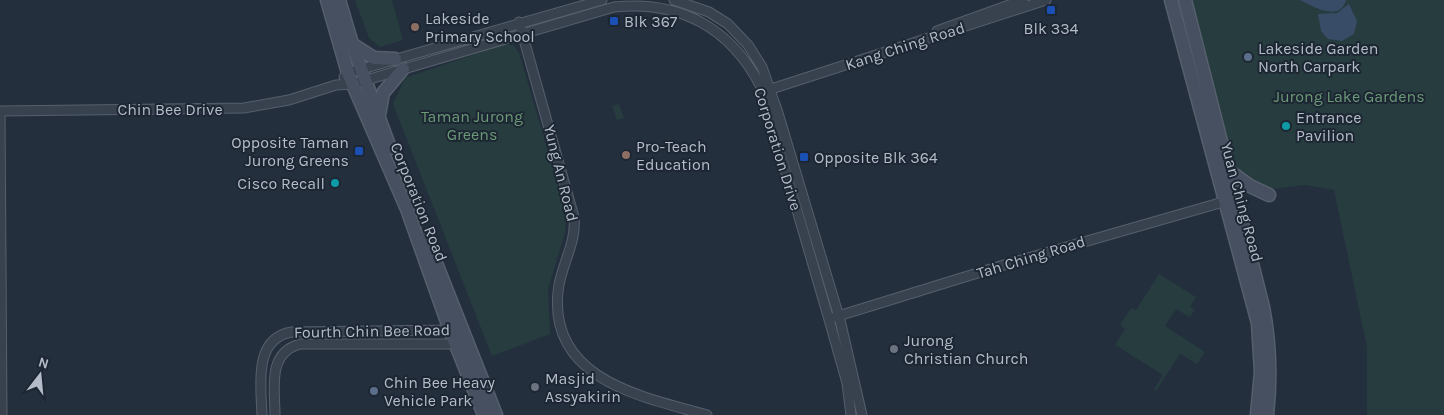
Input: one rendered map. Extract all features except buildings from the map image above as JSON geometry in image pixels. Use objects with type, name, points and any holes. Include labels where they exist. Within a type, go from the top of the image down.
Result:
[{"type":"main road","name":"Corporation Road","points":[[327,0],[350,79],[407,208],[462,344],[496,415]]},
{"type":"main road","name":"Corporation Road","points":[[339,0],[352,44],[456,330]]},
{"type":"main road","name":"Yuan Ching Road","points":[[1171,0],[1268,330],[1270,390],[1267,415]]},
{"type":"main road","name":"Yuan Ching Road","points":[[1185,0],[1228,170],[1230,203],[1258,323],[1261,372],[1257,415]]},
{"type":"main road","points":[[352,44],[367,56],[399,64],[383,93],[379,105],[380,122]]},
{"type":"main road","points":[[1228,170],[1250,186],[1269,195]]},
{"type":"main road","name":"Corporation Road","points":[[462,344],[484,415]]},
{"type":"street","name":"Corporation Drive","points":[[350,79],[399,64],[567,4],[602,0]]},
{"type":"street","name":"Corporation Drive","points":[[674,0],[709,12],[728,24],[748,45],[762,67],[770,125],[830,321],[846,383],[851,415]]},
{"type":"street","name":"Kang Ching Road","points":[[911,42],[1023,0]]},
{"type":"street","name":"Kang Ching Road","points":[[766,88],[1046,0]]},
{"type":"street","name":"Corporation Drive","points":[[399,64],[522,34],[614,7],[666,8],[688,14],[721,35],[740,53],[766,88],[839,318],[862,415]]},
{"type":"street","name":"Yung An Road","points":[[519,22],[574,218],[574,234],[558,291],[560,324],[567,341],[589,371],[611,385],[707,415]]},
{"type":"street","name":"Chin Bee Drive","points":[[0,111],[244,108],[289,100],[350,79]]},
{"type":"street","points":[[0,111],[2,415]]},
{"type":"street","name":"Tah Ching Road","points":[[830,321],[997,266],[1230,203]]},
{"type":"street","name":"Fourth Chin Bee Road","points":[[262,415],[261,365],[269,345],[281,334],[292,332],[456,330]]},
{"type":"street","name":"Fourth Chin Bee Road","points":[[275,415],[275,368],[278,358],[292,346],[300,344],[462,344]]},
{"type":"green space","points":[[355,0],[392,0],[403,40],[380,47],[369,38]]},
{"type":"green space","name":"Jurong Lake Gardens","points":[[1192,0],[1444,0],[1444,415],[1367,415],[1367,347],[1334,190],[1305,185],[1247,192],[1238,187]]},
{"type":"green space","name":"Taman Jurong Greens","points":[[502,45],[513,45],[519,53],[560,192],[566,219],[565,233],[548,289],[550,334],[492,356],[393,104],[405,78]]},
{"type":"green space","points":[[619,104],[624,118],[617,120],[612,106]]},
{"type":"green space","points":[[1159,274],[1196,297],[1190,307],[1195,310],[1190,317],[1176,309],[1165,326],[1205,352],[1197,364],[1180,354],[1156,391],[1154,389],[1163,375],[1115,345],[1125,329],[1120,325],[1131,308],[1136,310]]},
{"type":"water","points":[[1300,0],[1346,0],[1343,7],[1338,11],[1332,12],[1318,9]]},
{"type":"water","points":[[1349,4],[1357,21],[1354,34],[1342,41],[1328,39],[1321,31],[1318,14],[1337,13]]},
{"type":"place","name":"Blk 334","points":[[1051,10]]},
{"type":"place","name":"Blk 367","points":[[614,21]]},
{"type":"place","name":"Lakeside Primary School","points":[[415,27]]},
{"type":"place","name":"Lakeside Garden North Carpark","points":[[1248,57]]},
{"type":"place","name":"Entrance Pavilion","points":[[1286,126]]},
{"type":"place","name":"Opposite Taman Jurong Greens","points":[[359,151]]},
{"type":"place","name":"Pro-Teach Education","points":[[626,155]]},
{"type":"place","name":"Opposite Blk 364","points":[[804,157]]},
{"type":"place","name":"Cisco Recall","points":[[335,183]]},
{"type":"place","name":"Jurong Christian Church","points":[[894,349]]},
{"type":"place","name":"Masjid Assyakirin","points":[[535,387]]},
{"type":"place","name":"Chin Bee Heavy Vehicle Park","points":[[374,391]]}]
